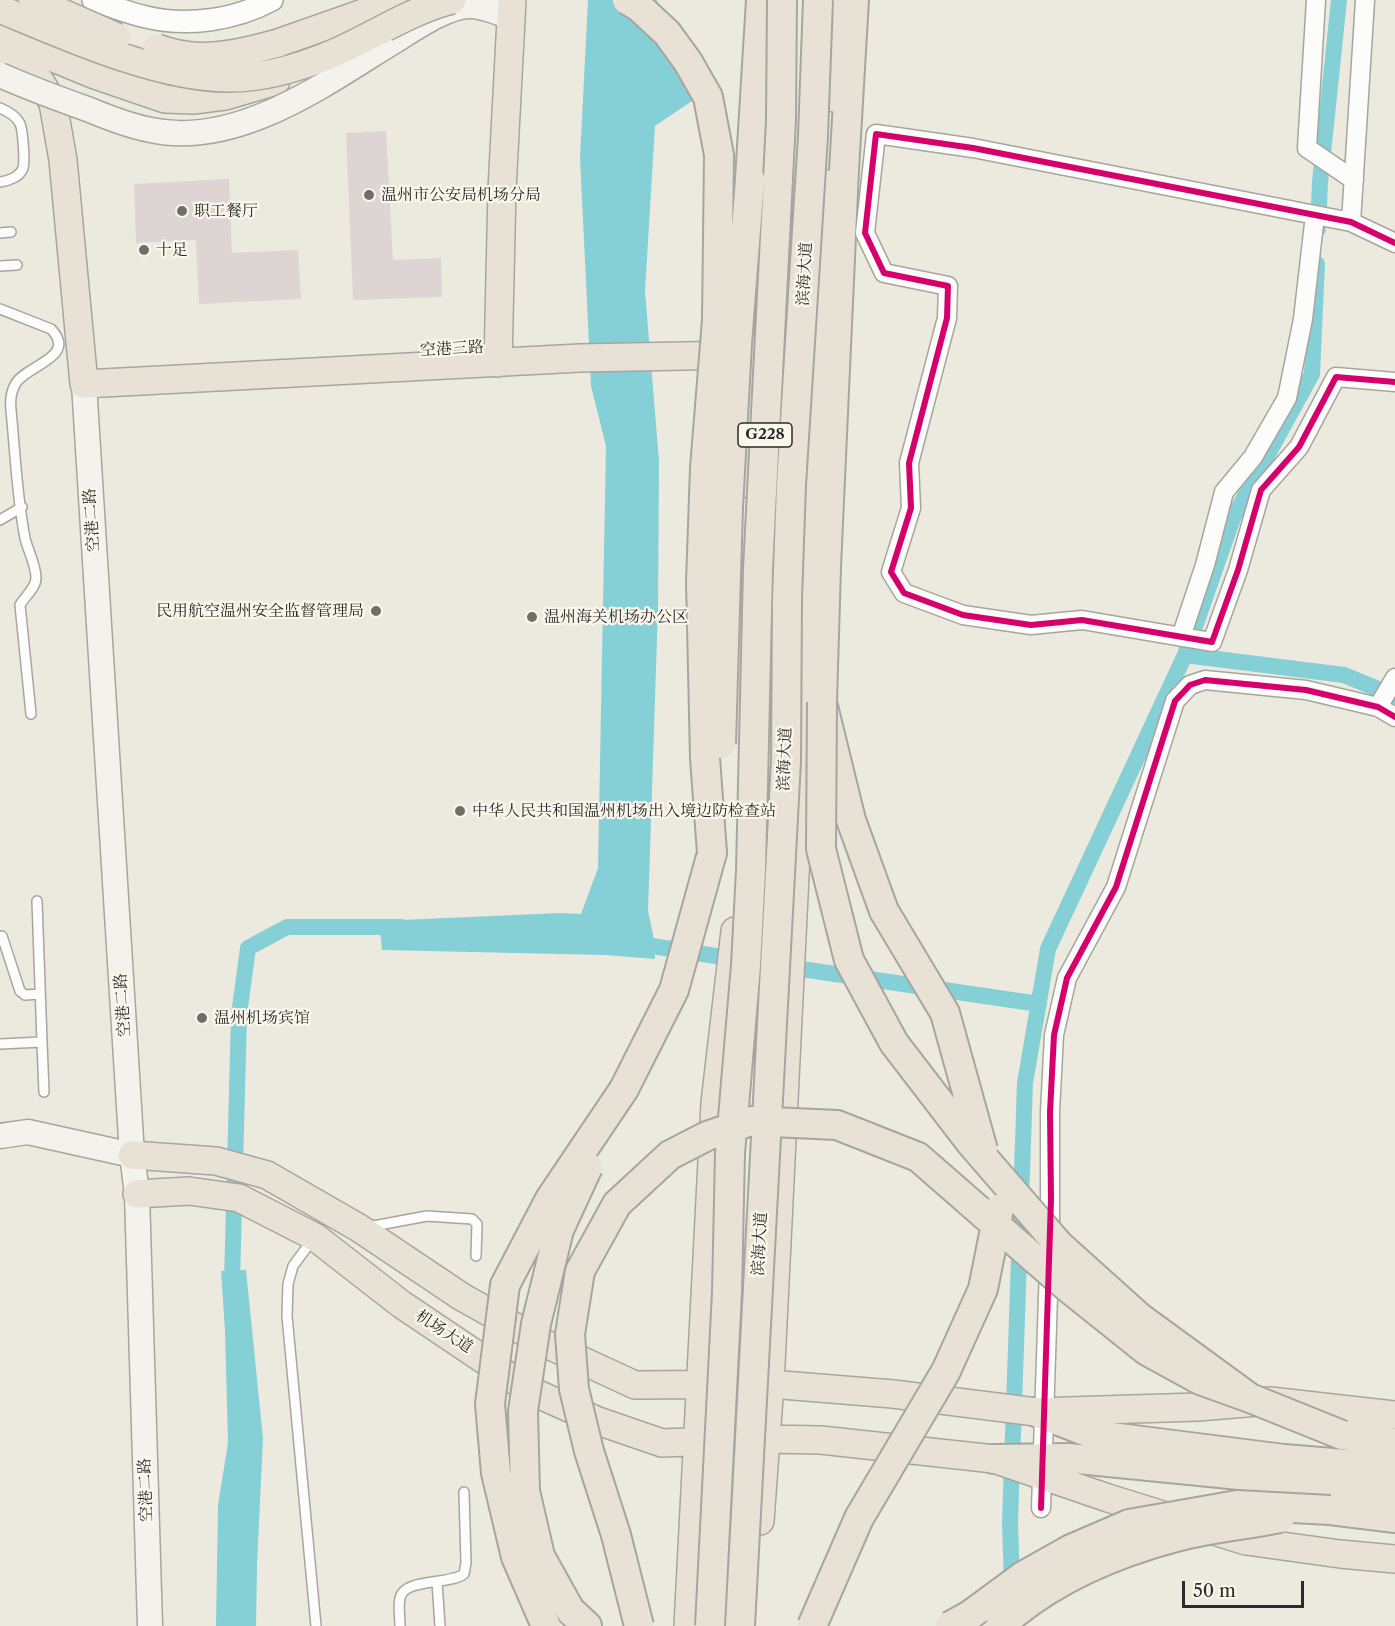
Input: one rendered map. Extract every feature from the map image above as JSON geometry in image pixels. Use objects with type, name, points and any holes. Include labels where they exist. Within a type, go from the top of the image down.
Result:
[{"type":"highway","points":[[627,0],[639,7],[667,33],[688,62],[708,97],[719,154],[717,320],[705,468],[701,582],[704,746],[712,853]]},
{"type":"highway","points":[[587,1626],[570,1610],[540,1556],[525,1491],[523,1411],[536,1324],[559,1230],[624,1089],[674,990],[712,853],[722,729],[728,508],[737,344],[750,179],[760,0]]},
{"type":"highway","name":"滨海大道","points":[[710,1626],[727,1292],[730,1154],[747,965],[758,569],[781,120],[782,0]]},
{"type":"highway","name":"滨海大道","points":[[740,1626],[786,761],[787,599],[791,485],[813,136],[818,0]]},
{"type":"highway","points":[[854,0],[843,170],[826,556],[821,849],[849,960],[894,1043],[970,1142],[1059,1245],[1139,1317],[1250,1398]]},
{"type":"highway","points":[[812,1626],[859,1518],[946,1371],[983,1289],[999,1208],[945,1013],[884,910],[851,820],[822,702]]},
{"type":"highway","points":[[546,1626],[516,1557],[496,1473],[489,1404],[506,1285],[550,1199],[624,1089]]},
{"type":"highway","points":[[639,1626],[616,1535],[589,1451],[574,1389],[570,1334],[580,1271],[617,1204],[670,1155],[707,1136],[751,1121],[837,1125],[918,1157],[1067,1287],[1147,1351],[1200,1380],[1342,1435],[1395,1443]]},
{"type":"highway","points":[[1021,1410],[1095,1435],[1127,1452],[1280,1479],[1395,1492]]},
{"type":"highway","points":[[1009,1461],[1127,1452],[1284,1459],[1395,1468]]},
{"type":"highway","points":[[950,1626],[970,1615],[1023,1576],[1071,1549],[1129,1524],[1237,1505],[1330,1510],[1395,1518]]},
{"type":"highway","points":[[1000,1626],[1051,1588],[1092,1566],[1130,1552],[1177,1537],[1330,1510]]},
{"type":"main road","points":[[33,0],[124,40],[186,56],[244,52],[278,43],[400,0]]},
{"type":"main road","points":[[278,43],[372,0]]},
{"type":"main road","points":[[0,36],[95,75],[165,99],[193,100],[225,96],[275,82],[410,0]]},
{"type":"main road","points":[[0,9],[149,66],[188,74],[230,78],[273,73],[331,54],[429,6],[452,0]]},
{"type":"main road","points":[[688,1626],[715,1102],[735,937],[753,345],[767,0]]},
{"type":"main road","points":[[753,1626],[770,1384],[839,0]]},
{"type":"main road","points":[[0,75],[44,94],[152,130],[177,133],[209,131],[240,124],[274,110],[337,77],[448,10],[469,5],[484,8],[512,8],[502,190],[498,355]]},
{"type":"main road","points":[[0,54],[20,65],[40,81],[53,103],[63,160],[83,376]]},
{"type":"main road","name":"空港三路","points":[[83,376],[581,350],[821,344]]},
{"type":"main road","name":"空港二路","points":[[83,376],[132,1155],[137,1194],[150,1626]]},
{"type":"main road","points":[[0,1136],[28,1132],[132,1155],[216,1161],[267,1175],[359,1228],[472,1303],[544,1343],[635,1385],[770,1384],[893,1394],[1021,1410],[1198,1407],[1270,1401],[1395,1415]]},
{"type":"main road","name":"机场大道","points":[[137,1194],[189,1191],[239,1198],[315,1237],[401,1304],[529,1390],[598,1421],[662,1443],[765,1439],[821,1440],[1009,1461],[1107,1498],[1246,1541],[1395,1559]]},
{"type":"street","points":[[93,0],[147,17],[176,22],[206,21],[235,14],[272,0]]},
{"type":"street","points":[[1316,0],[1307,148],[1354,180]]},
{"type":"street","points":[[1351,222],[1365,0]]},
{"type":"street","points":[[1395,243],[1351,222],[973,148],[876,134],[866,233],[884,273],[948,286],[947,318],[909,464],[911,508],[891,572],[904,593],[963,615],[1031,625],[1082,620],[1212,642],[1238,570],[1261,490],[1299,447],[1336,377],[1395,382]]},
{"type":"street","points":[[1187,638],[1224,492],[1253,457],[1287,398],[1320,216]]},
{"type":"street","points":[[1378,707],[1395,678]]},
{"type":"street","points":[[1041,1508],[1052,1199],[1050,1112],[1054,1035],[1067,978],[1116,887],[1175,701],[1190,685],[1205,680],[1306,690],[1378,707],[1395,717]]},
{"type":"lane","points":[[0,108],[18,120],[22,127],[23,168],[18,175],[8,181],[0,182]]},
{"type":"lane","points":[[0,233],[11,232]]},
{"type":"lane","points":[[0,266],[17,265]]},
{"type":"lane","points":[[0,309],[51,329],[57,335],[58,341],[56,353],[16,382],[10,405],[25,538],[36,579],[33,589],[20,605],[30,714]]},
{"type":"lane","points":[[0,520],[22,507]]},
{"type":"lane","points":[[37,901],[44,1092]]},
{"type":"lane","points":[[2,936],[20,991],[26,995],[40,994]]},
{"type":"lane","points":[[0,1044],[42,1042]]},
{"type":"lane","points":[[359,1228],[427,1216],[472,1219],[477,1224],[478,1230],[476,1256]]},
{"type":"lane","points":[[315,1237],[293,1266],[288,1284],[287,1316],[316,1626]]},
{"type":"lane","points":[[400,1626],[400,1597],[403,1592],[418,1584],[459,1578],[464,1574],[464,1492]]},
{"type":"lane","points":[[437,1582],[440,1626]]},
{"type":"water","points":[[588,0],[657,0],[655,41],[681,72],[692,101],[655,126],[645,291],[659,461],[658,608],[648,911],[655,959],[605,955],[382,950],[379,921],[581,914],[598,868],[606,446],[591,386],[580,157]]},
{"type":"water","points":[[246,1270],[263,1438],[256,1626],[216,1626],[218,1505],[228,1443],[221,1271]]},
{"type":"building","name":"温州市公安局机场分局","points":[[386,131],[393,260],[441,258],[442,297],[353,300],[346,133]]},
{"type":"building","points":[[229,179],[232,253],[298,250],[301,299],[199,304],[196,240],[136,243],[134,184]]},
{"type":"waterway","points":[[1318,229],[1320,182],[1339,0]]},
{"type":"waterway","points":[[1012,1587],[1010,1522],[1025,1083],[1048,949],[1185,655],[1233,518],[1312,374],[1317,264]]},
{"type":"waterway","points":[[1185,655],[1344,675],[1395,696]]},
{"type":"waterway","points":[[232,1281],[239,1015],[248,948],[287,927],[401,927]]},
{"type":"waterway","points":[[633,943],[741,960]]},
{"type":"waterway","points":[[781,966],[1039,1004]]},
{"type":"cycle path","points":[[1395,243],[1351,222],[973,148],[876,134],[865,233],[884,273],[948,286],[947,318],[909,463],[911,508],[891,572],[904,593],[963,615],[1031,625],[1082,620],[1212,642],[1238,570],[1261,490],[1299,447],[1336,377],[1395,382]]},
{"type":"cycle path","points":[[1041,1508],[1051,1199],[1050,1112],[1054,1035],[1067,978],[1116,887],[1175,701],[1190,685],[1205,680],[1306,690],[1378,707],[1395,717]]},
{"type":"place","name":"温州市公安局机场分局","points":[[369,195]]},
{"type":"place","name":"职工餐厅","points":[[182,211]]},
{"type":"place","name":"十足","points":[[144,250]]},
{"type":"place","name":"民用航空温州安全监督管理局","points":[[376,611]]},
{"type":"place","name":"温州海关机场办公区","points":[[532,617]]},
{"type":"place","name":"中华人民共和国温州机场出入境边防检查站","points":[[460,811]]},
{"type":"place","name":"温州机场宾馆","points":[[202,1018]]}]
